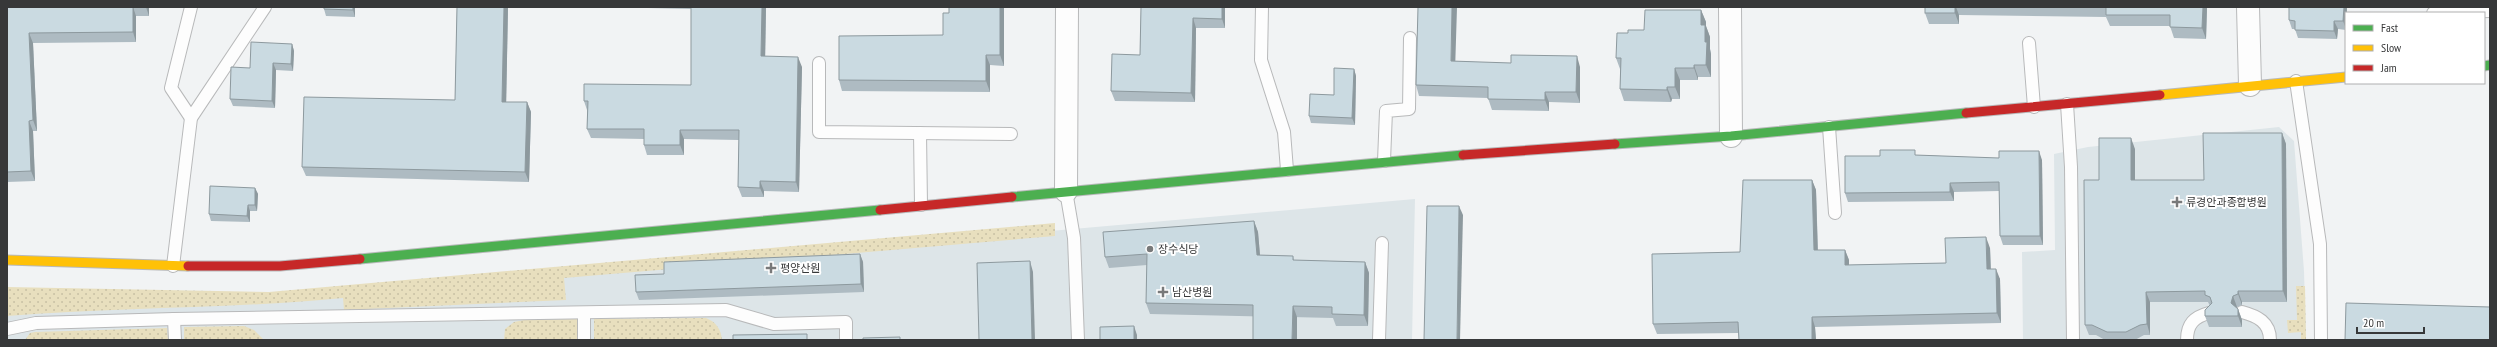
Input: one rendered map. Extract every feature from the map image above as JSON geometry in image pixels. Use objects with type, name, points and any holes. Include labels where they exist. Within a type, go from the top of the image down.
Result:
[{"type":"street","points":[[1066,191],[1067,7]]},
{"type":"street","points":[[1730,7],[1732,136]]},
{"type":"street","points":[[2248,7],[2250,85]]},
{"type":"street","points":[[7,260],[173,266],[280,266],[565,241],[921,205],[1384,161],[1732,136],[2250,85],[2345,77]]},
{"type":"lane","points":[[191,7],[171,88],[191,118]]},
{"type":"lane","points":[[173,266],[191,118],[264,7]]},
{"type":"lane","points":[[1262,7],[1261,60],[1284,132],[1287,170]]},
{"type":"lane","points":[[2462,12],[2490,11]]},
{"type":"lane","points":[[1384,161],[1386,111],[1409,109],[1410,38]]},
{"type":"lane","points":[[2029,43],[2034,107]]},
{"type":"lane","points":[[819,62],[819,132],[1011,134]]},
{"type":"lane","points":[[2296,81],[2320,244],[2321,340]]},
{"type":"lane","points":[[2067,104],[2071,167],[2073,340]]},
{"type":"lane","points":[[1828,127],[1835,213]]},
{"type":"lane","points":[[920,133],[921,205]]},
{"type":"lane","points":[[1066,191],[1074,238],[1078,340]]},
{"type":"lane","points":[[1379,340],[1382,243]]},
{"type":"lane","points":[[7,329],[36,323],[174,319],[726,310],[774,324],[846,322],[846,340]]},
{"type":"lane","points":[[584,312],[584,340]]},
{"type":"lane","points":[[2187,340],[2187,329],[2196,316],[2209,312]]},
{"type":"lane","points":[[2242,312],[2258,317],[2270,330],[2270,340]]},
{"type":"lane","points":[[174,319],[175,340]]},
{"type":"shaded area","name":"류경안과종합병원","points":[[2279,127],[2294,141],[2304,271],[2306,340],[2023,340],[2022,252],[2055,250],[2054,154],[2088,147]]},
{"type":"shaded area","points":[[1415,199],[1412,340],[7,340],[7,293],[263,300]]},
{"type":"shaded area","points":[[1055,223],[1055,236],[564,278],[566,300],[344,310],[343,298],[301,302],[7,316],[7,287],[269,292]]},
{"type":"shaded area","points":[[2296,286],[2305,286],[2306,340],[2301,340],[2301,332],[2288,333],[2287,320],[2297,320]]},
{"type":"shaded area","points":[[706,318],[717,326],[722,340],[594,340],[594,319]]},
{"type":"shaded area","points":[[578,319],[579,340],[504,340],[505,329],[514,322],[524,320]]},
{"type":"shaded area","points":[[244,326],[254,330],[264,340],[184,340],[184,327]]},
{"type":"shaded area","points":[[167,328],[168,340],[25,340],[30,333],[35,332]]},
{"type":"building","points":[[7,7],[133,7],[133,32],[29,33],[33,120],[29,121],[31,171],[7,172]]},
{"type":"building","points":[[324,7],[353,7],[353,10],[324,9]]},
{"type":"building","points":[[457,7],[504,7],[502,102],[527,102],[525,172],[302,167],[304,97],[455,100]]},
{"type":"building","points":[[691,7],[762,7],[761,56],[798,57],[796,182],[760,181],[760,188],[738,187],[739,130],[680,130],[680,145],[644,145],[644,129],[587,129],[588,101],[584,101],[584,84],[691,85]]},
{"type":"building","points":[[949,7],[1000,7],[1000,55],[986,55],[986,81],[839,80],[839,36],[943,35],[943,13],[949,13]]},
{"type":"building","points":[[1141,7],[1222,7],[1222,19],[1193,18],[1191,93],[1111,91],[1112,54],[1140,55]]},
{"type":"building","points":[[1418,7],[1452,7],[1451,61],[1511,63],[1511,55],[1577,56],[1576,92],[1545,92],[1545,100],[1488,99],[1488,87],[1416,85]]},
{"type":"building","points":[[1925,7],[1955,7],[1955,13],[1925,13]]},
{"type":"building","points":[[2106,7],[2203,7],[2202,28],[2170,27],[2170,15],[2106,15]]},
{"type":"building","points":[[2289,7],[2344,7],[2343,21],[2334,21],[2334,31],[2295,30],[2295,21],[2289,20]]},
{"type":"building","points":[[1645,10],[1701,10],[1701,25],[1705,25],[1705,42],[1707,42],[1706,65],[1694,65],[1694,68],[1675,68],[1675,87],[1667,87],[1667,90],[1620,89],[1621,58],[1616,58],[1617,33],[1628,33],[1628,30],[1644,30]]},
{"type":"building","points":[[251,42],[292,44],[291,64],[273,63],[272,101],[230,99],[231,67],[250,68]]},
{"type":"building","points":[[1334,68],[1354,69],[1352,118],[1309,116],[1310,94],[1334,95]]},
{"type":"building","points":[[2203,133],[2282,133],[2283,291],[2238,291],[2238,294],[2233,296],[2231,303],[2238,309],[2238,316],[2205,316],[2205,310],[2212,303],[2210,297],[2205,295],[2205,291],[2146,292],[2147,324],[2140,325],[2126,332],[2107,332],[2092,325],[2085,325],[2084,180],[2099,180],[2099,138],[2131,138],[2131,180],[2204,180]]},
{"type":"building","points":[[1880,150],[1915,150],[1915,155],[1999,158],[1999,151],[2039,151],[2040,236],[2000,236],[1999,182],[1950,183],[1950,192],[1845,193],[1845,156],[1880,156]]},
{"type":"building","points":[[1743,180],[1812,180],[1814,250],[1845,250],[1845,265],[1946,263],[1945,238],[1986,237],[1987,269],[1996,269],[1997,313],[1812,317],[1812,340],[1739,340],[1738,322],[1653,324],[1652,254],[1740,252]]},
{"type":"building","points":[[210,186],[255,188],[255,205],[248,205],[247,216],[209,214]]},
{"type":"building","points":[[1427,206],[1459,206],[1457,340],[1424,340]]},
{"type":"building","points":[[1254,221],[1257,255],[1293,256],[1293,260],[1365,262],[1364,315],[1332,314],[1332,307],[1293,306],[1292,340],[1253,340],[1253,305],[1146,303],[1147,254],[1105,257],[1103,232]]},
{"type":"building","points":[[860,254],[861,284],[636,292],[635,275],[664,274],[664,262]]},
{"type":"building","points":[[1030,261],[1032,340],[979,340],[977,263]]},
{"type":"building","points":[[2346,303],[2490,307],[2490,340],[2345,340]]},
{"type":"building","points":[[1134,326],[1134,340],[1100,340],[1100,327]]},
{"type":"building","points":[[807,334],[807,340],[733,340],[733,335]]},
{"type":"building","points":[[900,337],[900,340],[863,340],[863,338]]},
{"type":"traffic: fast","points":[[2485,66],[2490,65]]},
{"type":"traffic: fast","points":[[1615,144],[1731,136],[1966,113]]},
{"type":"traffic: fast","points":[[1012,197],[1463,155]]},
{"type":"traffic: fast","points":[[360,259],[880,210]]},
{"type":"traffic: slow","points":[[2160,95],[2345,77]]},
{"type":"traffic: slow","points":[[7,260],[188,266]]},
{"type":"traffic: jam","points":[[1966,113],[2160,95]]},
{"type":"traffic: jam","points":[[1463,155],[1615,144]]},
{"type":"traffic: jam","points":[[880,210],[1012,197]]},
{"type":"traffic: jam","points":[[188,266],[280,266],[360,259]]},
{"type":"place","name":"류경안과종합병원","points":[[2177,202]]},
{"type":"place","name":"장수식당","points":[[1150,249]]},
{"type":"place","name":"평양산원","points":[[771,268]]},
{"type":"place","name":"남산병원","points":[[1163,292]]}]
